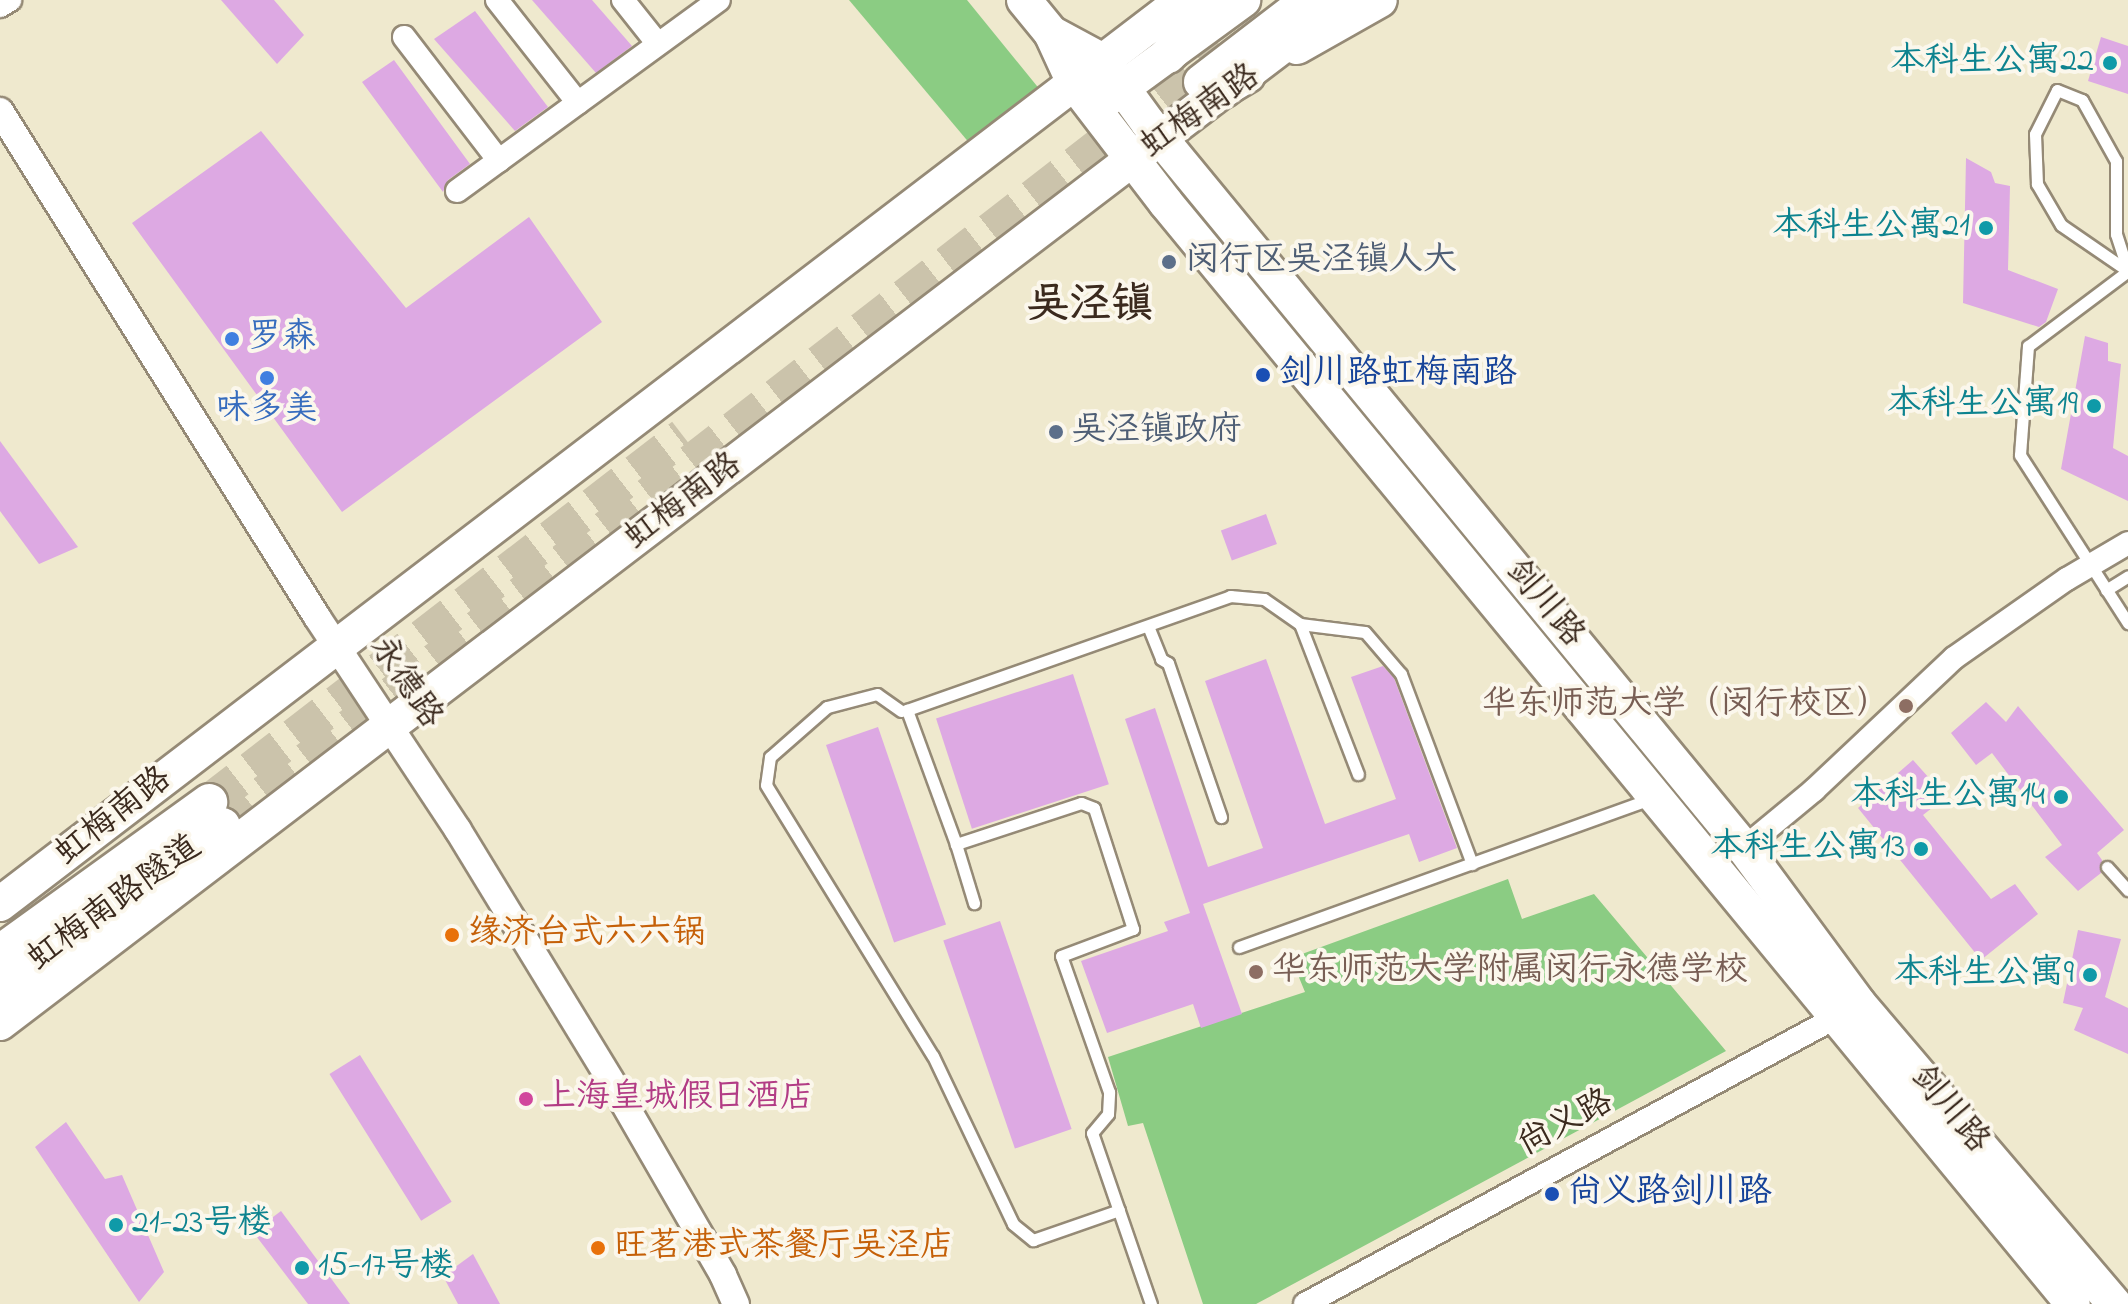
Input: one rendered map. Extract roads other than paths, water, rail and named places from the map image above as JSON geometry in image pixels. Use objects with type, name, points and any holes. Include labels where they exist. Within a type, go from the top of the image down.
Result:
[{"type":"highway","points":[[1161,39],[1192,0]]},
{"type":"highway","points":[[1161,39],[1220,0]]},
{"type":"highway","points":[[1223,90],[1341,0]]},
{"type":"highway","name":"虹梅南路隧道","points":[[3,974],[216,814]]},
{"type":"main road","name":"剑川路","points":[[1024,0],[1051,33],[1084,96],[1126,152],[1655,797],[2114,1304]]},
{"type":"main road","name":"虹梅南路","points":[[1161,39],[1181,0]]},
{"type":"main road","name":"虹梅南路","points":[[0,904],[336,646],[1161,39],[1243,0]]},
{"type":"main road","name":"虹梅南路","points":[[0,1023],[390,725],[1155,130],[1308,0]]},
{"type":"main road","name":"虹梅南路","points":[[1155,130],[1380,0]]},
{"type":"main road","name":"剑川路","points":[[1051,33],[1113,74],[1155,130],[1744,848],[1848,1010],[2073,1304]]},
{"type":"street","points":[[0,6],[10,0]]},
{"type":"street","points":[[497,0],[578,103]]},
{"type":"street","points":[[623,0],[658,44]]},
{"type":"street","points":[[457,191],[719,0]]},
{"type":"street","points":[[404,37],[499,161]]},
{"type":"street","name":"永德路","points":[[0,111],[336,646],[390,725],[614,1086],[723,1275],[736,1304]]},
{"type":"street","points":[[1744,848],[1805,798],[1954,658],[2128,543]]},
{"type":"street","name":"尚义路","points":[[1305,1304],[1848,1010]]},
{"type":"lane","points":[[2057,90],[2082,100],[2116,161],[2116,234],[2128,271],[2061,225],[2037,184],[2035,134],[2057,90]]},
{"type":"lane","points":[[2128,271],[2028,346],[2020,455],[2128,623]]},
{"type":"lane","points":[[2106,590],[2128,576]]},
{"type":"lane","points":[[974,903],[907,710],[1230,596],[1264,599],[1300,624],[1365,632],[1401,674],[1472,864]]},
{"type":"lane","points":[[1300,624],[1358,774]]},
{"type":"lane","points":[[1148,626],[1161,659],[1168,663],[1221,817]]},
{"type":"lane","points":[[901,711],[877,694],[827,707],[770,757],[766,785],[933,1056],[1013,1224],[1033,1240],[1119,1210]]},
{"type":"lane","points":[[1239,947],[1655,797]]},
{"type":"lane","points":[[956,844],[1081,803],[1094,808],[1133,929],[1061,956],[1109,1092],[1108,1114],[1092,1133],[1151,1304]]},
{"type":"lane","points":[[2107,867],[2128,890]]},
{"type":"tunnel","points":[[222,826],[1223,50]]},
{"type":"tunnel","points":[[209,802],[683,436]]},
{"type":"place","name":"本科生公寓22","points":[[2110,63]]},
{"type":"place","name":"本科生公寓21","points":[[1986,228]]},
{"type":"place","name":"闵行区吴泾镇人大","points":[[1169,262]]},
{"type":"place","name":"罗森","points":[[232,339]]},
{"type":"place","name":"剑川路虹梅南路","points":[[1263,375]]},
{"type":"place","name":"味多美","points":[[267,378]]},
{"type":"place","name":"本科生公寓19","points":[[2094,406]]},
{"type":"place","name":"吴泾镇政府","points":[[1056,432]]},
{"type":"place","name":"华东师范大学（闵行校区）","points":[[1906,706]]},
{"type":"place","name":"本科生公寓14","points":[[2061,797]]},
{"type":"place","name":"本科生公寓13","points":[[1921,849]]},
{"type":"place","name":"缘济台式六六锅","points":[[452,935]]},
{"type":"place","name":"华东师范大学附属闵行永德学校","points":[[1256,972]]},
{"type":"place","name":"本科生公寓9","points":[[2090,975]]},
{"type":"place","name":"上海皇城假日酒店","points":[[526,1099]]},
{"type":"place","name":"尚义路剑川路","points":[[1552,1194]]},
{"type":"place","name":"21-23号楼","points":[[116,1225]]},
{"type":"place","name":"旺茗港式茶餐厅吴泾店","points":[[598,1248]]},
{"type":"place","name":"15-17号楼","points":[[302,1268]]},
{"type":"district","name":"吴泾镇","points":[[1090,306]]}]
